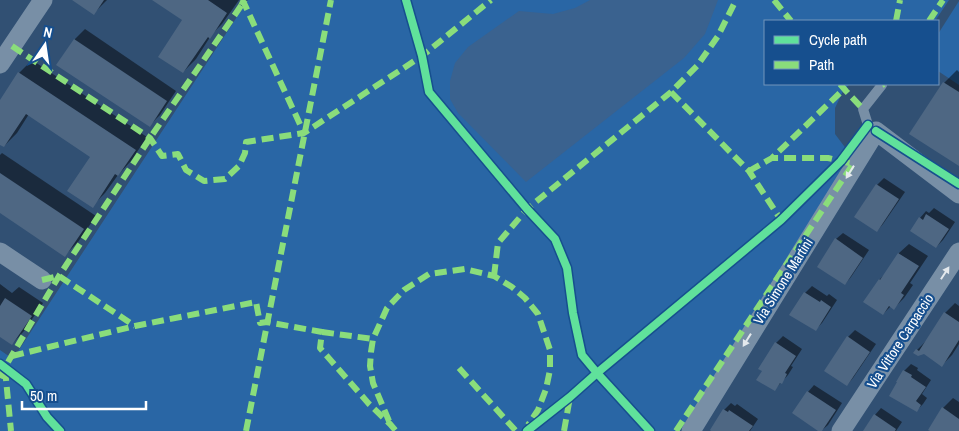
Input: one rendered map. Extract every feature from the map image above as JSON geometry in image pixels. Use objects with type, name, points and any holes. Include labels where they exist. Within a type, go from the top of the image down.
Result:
[{"type":"street","points":[[0,64],[43,0]]},
{"type":"street","points":[[876,131],[959,194]]},
{"type":"street","name":"Via Simone Martini","points":[[691,431],[876,131]]},
{"type":"street","points":[[0,252],[42,280]]},
{"type":"street","name":"Via Vittore Carpaccio","points":[[841,431],[959,252]]},
{"type":"lane","points":[[876,131],[868,124],[863,109],[882,85]]},
{"type":"shaded area","points":[[248,0],[949,0],[936,20],[764,20],[764,85],[849,85],[844,89],[835,108],[835,134],[853,158],[680,431],[0,431],[0,350],[13,359]]},
{"type":"shaded area","points":[[590,0],[718,0],[705,34],[684,58],[526,182],[458,113],[450,99],[450,81],[455,63],[468,47],[519,11],[553,14],[575,8]]},
{"type":"shaded area","points":[[959,1],[959,85],[939,72],[939,32]]},
{"type":"building","points":[[72,0],[104,0],[94,15]]},
{"type":"building","points":[[152,0],[208,0],[227,13],[210,39],[208,37],[183,73],[158,57],[182,20]]},
{"type":"building","points":[[74,39],[167,101],[150,127],[56,65]]},
{"type":"building","points":[[18,72],[136,150],[118,176],[115,174],[93,208],[67,191],[90,157],[26,114],[4,147],[0,145],[0,100]]},
{"type":"building","points":[[943,82],[959,92],[959,166],[909,134]]},
{"type":"building","points":[[0,173],[84,229],[65,257],[0,213]]},
{"type":"building","points":[[876,184],[899,199],[877,232],[854,217]]},
{"type":"building","points":[[926,214],[949,229],[936,248],[910,231],[919,217],[923,220]]},
{"type":"building","points":[[835,238],[863,258],[845,285],[817,267]]},
{"type":"building","points":[[898,253],[919,266],[901,293],[904,295],[894,310],[889,306],[883,315],[863,302]]},
{"type":"building","points":[[804,292],[831,307],[816,331],[789,315]]},
{"type":"building","points":[[5,298],[32,316],[12,345],[0,337],[0,306]]},
{"type":"building","points":[[944,312],[959,322],[959,340],[942,367],[924,354],[918,356],[913,353],[916,349],[919,351]]},
{"type":"building","points":[[847,336],[870,352],[847,386],[824,371]]},
{"type":"building","points":[[775,342],[796,356],[785,373],[787,374],[782,384],[780,383],[775,391],[756,380],[762,371],[758,369]]},
{"type":"building","points":[[903,370],[926,387],[916,401],[921,405],[917,412],[889,396]]},
{"type":"building","points":[[807,391],[836,410],[822,431],[818,431],[792,413]]},
{"type":"building","points":[[942,407],[959,419],[959,431],[928,430]]},
{"type":"building","points":[[723,409],[728,412],[729,410],[753,426],[749,431],[711,431]]},
{"type":"building","points":[[874,414],[896,429],[895,431],[863,431]]},
{"type":"marked path","points":[[0,378],[59,276],[150,138],[245,0]]},
{"type":"marked path","points":[[246,431],[331,0]]},
{"type":"marked path","points":[[12,46],[150,138],[162,156],[178,154],[186,170],[204,181],[225,179],[239,166],[245,153],[246,142],[304,133],[422,56],[491,0]]},
{"type":"marked path","points":[[494,276],[498,243],[527,209],[671,92],[697,66],[718,36],[736,0]]},
{"type":"marked path","points":[[774,0],[790,20]]},
{"type":"marked path","points":[[896,20],[900,0]]},
{"type":"marked path","points":[[930,20],[943,0]]},
{"type":"marked path","points":[[240,1],[244,3],[304,133]]},
{"type":"marked path","points":[[841,85],[863,109]]},
{"type":"marked path","points":[[749,171],[772,158],[844,89]]},
{"type":"marked path","points":[[671,92],[749,171],[781,220]]},
{"type":"marked path","points":[[676,431],[853,164],[828,158],[772,158]]},
{"type":"marked path","points":[[389,421],[373,383],[370,366],[373,339],[387,308],[404,290],[429,274],[465,269],[494,276],[512,287],[525,298],[538,314],[550,350],[550,370],[546,389],[538,410],[528,425]]},
{"type":"marked path","points":[[42,280],[59,276],[135,326]]},
{"type":"marked path","points":[[12,356],[135,326],[256,302],[260,323],[267,322],[322,332],[320,348],[369,404],[396,431]]},
{"type":"marked path","points":[[322,332],[373,339]]},
{"type":"marked path","points":[[459,368],[516,431]]},
{"type":"marked path","points":[[5,369],[11,431]]},
{"type":"marked path","points":[[564,431],[570,397]]},
{"type":"cycle path","points":[[406,0],[422,56],[429,92],[527,209],[555,239],[567,268],[573,313],[582,355],[650,431]]},
{"type":"cycle path","points":[[527,431],[781,220],[841,161],[868,125]]},
{"type":"cycle path","points":[[876,131],[959,184]]},
{"type":"cycle path","points":[[0,364],[26,384],[47,417],[60,431]]}]
